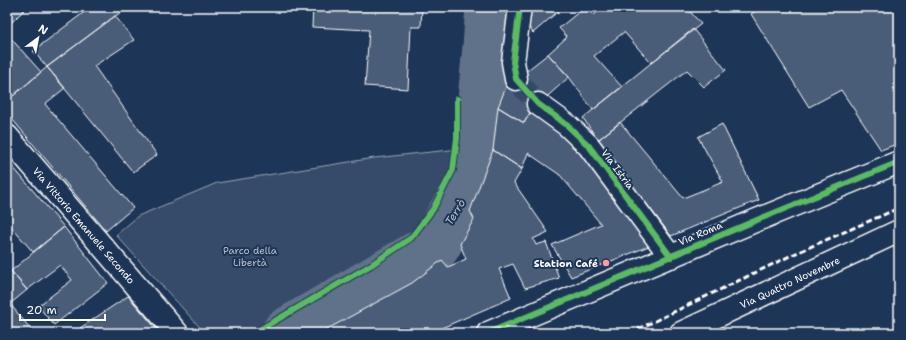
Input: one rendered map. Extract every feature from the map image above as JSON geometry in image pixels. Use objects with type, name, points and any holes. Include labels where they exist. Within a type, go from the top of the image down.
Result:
[{"type":"street","points":[[516,79],[513,62],[520,7]]},
{"type":"street","name":"Via Istria","points":[[538,104],[567,125],[589,146],[671,257]]},
{"type":"street","name":"Via Vittorio Emanuele Secondo","points":[[7,136],[177,333]]},
{"type":"street","name":"Via Roma","points":[[488,333],[899,162]]},
{"type":"street","name":"Via Quattro Novembre","points":[[681,333],[899,231]]},
{"type":"green space","name":"Parco della Libertà","points":[[469,148],[465,167],[457,187],[441,217],[417,248],[395,264],[313,308],[272,333],[205,333],[116,235],[138,216],[217,183],[374,158]]},
{"type":"building","points":[[7,7],[27,7],[7,27]]},
{"type":"building","points":[[91,7],[131,7],[115,16],[47,67],[33,51]]},
{"type":"building","points":[[313,7],[422,7],[421,27],[411,27],[408,89],[365,86],[369,30],[312,27]]},
{"type":"building","points":[[528,7],[563,7],[533,33],[526,22]]},
{"type":"building","points":[[585,7],[594,15],[603,7],[686,7],[701,24],[651,63],[624,32],[594,56],[622,87],[593,110],[569,77],[548,54],[567,37],[559,28]]},
{"type":"building","points":[[762,7],[899,7],[899,143],[881,150],[841,90],[809,107],[751,14]]},
{"type":"building","points":[[115,16],[134,40],[94,66],[157,155],[133,172],[47,67]]},
{"type":"building","points":[[693,29],[726,70],[704,87],[687,70],[598,140],[583,118]]},
{"type":"building","points":[[7,34],[41,72],[7,101]]},
{"type":"building","points":[[548,54],[569,77],[531,111],[524,123],[498,107],[506,87]]},
{"type":"building","points":[[47,67],[65,88],[45,104],[133,208],[106,231],[7,113],[7,101]]},
{"type":"building","points":[[498,107],[524,123],[531,111],[583,150],[654,244],[571,277],[552,245],[601,224],[560,175],[528,153],[522,169],[493,150]]},
{"type":"building","points":[[620,122],[683,198],[723,182],[698,137],[722,124],[759,200],[671,236],[598,140]]},
{"type":"building","points":[[493,150],[522,169],[514,183],[548,232],[533,239],[536,245],[546,242],[559,278],[525,288],[513,264],[499,269],[511,298],[430,333],[320,333],[412,283],[442,260],[448,267],[466,259],[460,244],[474,219],[470,211]]},
{"type":"building","points":[[7,160],[64,227],[33,252],[7,222]]},
{"type":"building","points":[[64,227],[108,283],[54,325],[38,306],[72,280],[60,265],[27,290],[11,271]]},
{"type":"building","points":[[11,271],[27,290],[10,304],[34,333],[7,333],[7,274]]},
{"type":"building","points":[[128,296],[160,333],[83,333],[80,328]]},
{"type":"waterway","name":"Terrò","points":[[287,333],[434,247],[476,175],[491,7]]},
{"type":"tunnel","points":[[516,79],[538,104]]},
{"type":"railway","points":[[630,333],[794,254],[899,208]]},
{"type":"cycle path","points":[[520,7],[513,62],[516,79],[538,104],[567,125],[589,146],[671,257]]},
{"type":"cycle path","points":[[254,333],[371,265],[411,238],[433,209],[453,170],[457,138],[457,99]]},
{"type":"cycle path","points":[[488,333],[899,162]]},
{"type":"place","name":"Station Café","points":[[606,263]]}]
